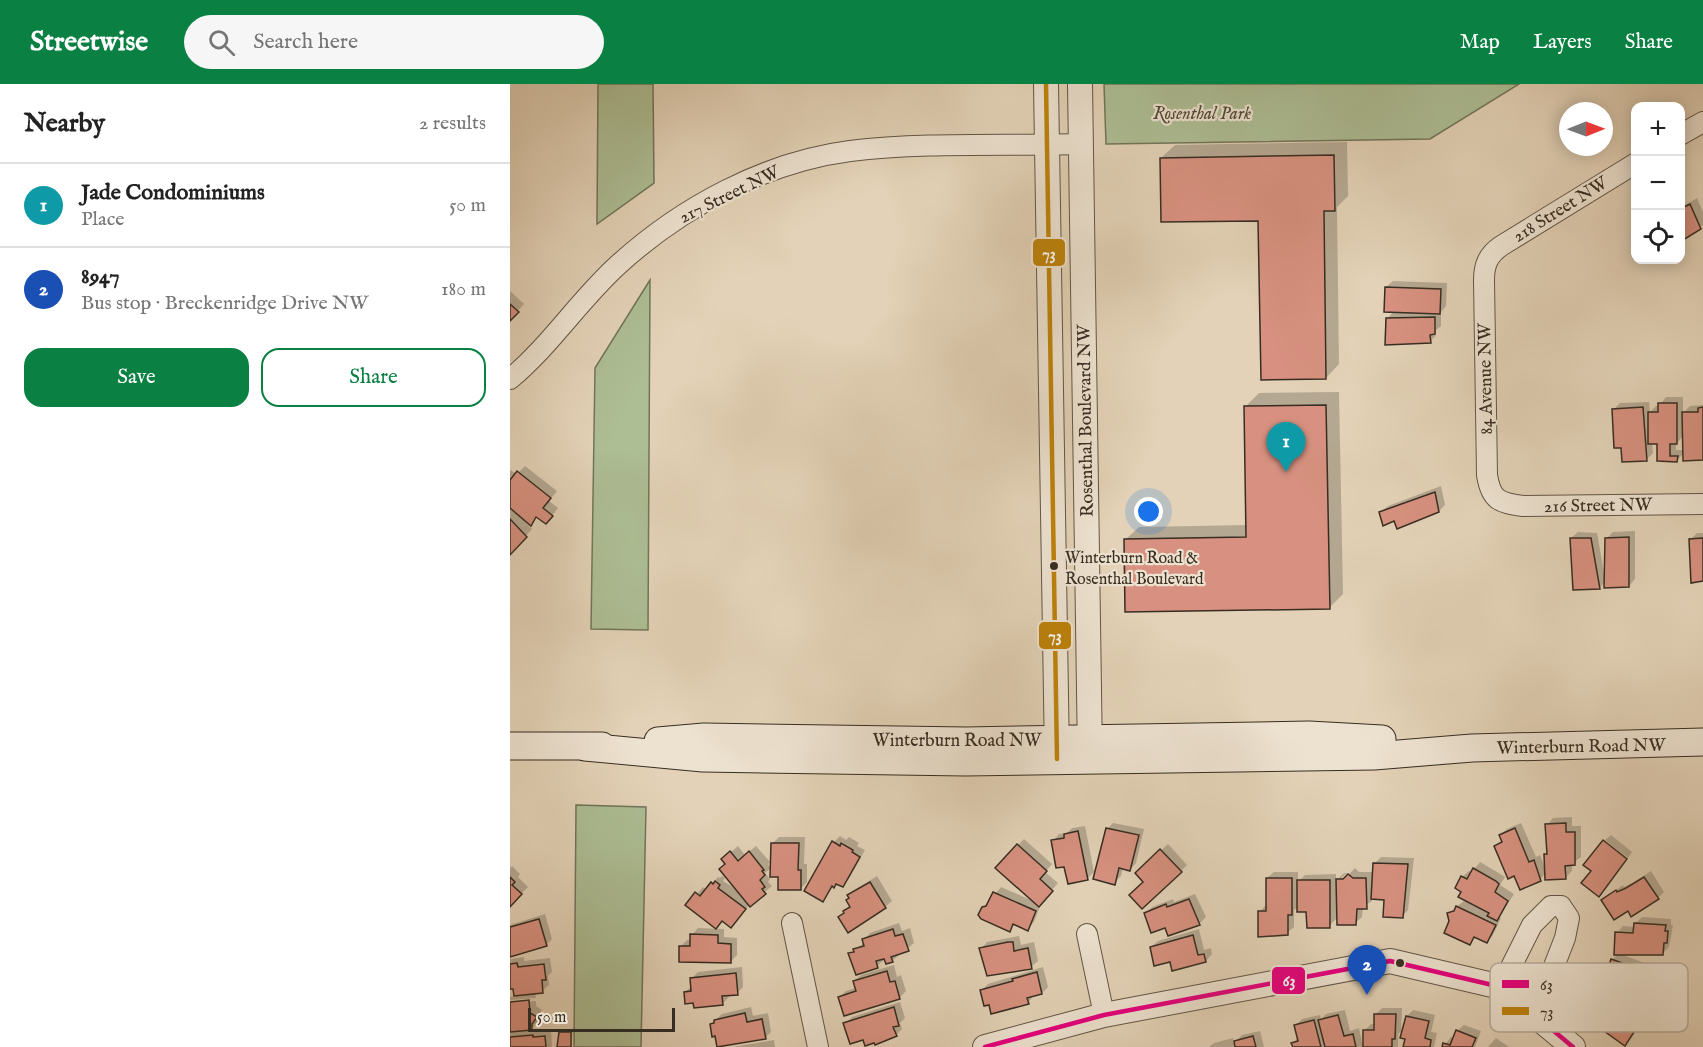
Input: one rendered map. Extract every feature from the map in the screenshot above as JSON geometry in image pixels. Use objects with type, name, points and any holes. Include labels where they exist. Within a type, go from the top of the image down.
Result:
[{"type":"main road","name":"Winterburn Road NW","points":[[510,746],[585,747],[703,758],[965,762],[1057,749],[1374,756],[1472,748],[1699,743]]},
{"type":"street","name":"Rosenthal Boulevard NW","points":[[1047,84],[1057,749]]},
{"type":"street","name":"Rosenthal Boulevard NW","points":[[1080,84],[1090,749]]},
{"type":"street","points":[[1685,132],[1703,122]]},
{"type":"street","name":"217 Street NW","points":[[510,379],[543,348],[620,263],[678,217],[749,181],[804,162],[848,152],[927,147],[1082,144]]},
{"type":"street","name":"218 Street NW","points":[[1487,259],[1501,246],[1631,165]]},
{"type":"street","name":"84 Avenue NW","points":[[1487,259],[1484,269],[1487,475],[1494,497]]},
{"type":"street","name":"216 Street NW","points":[[1494,497],[1507,504],[1523,506],[1703,504]]},
{"type":"street","points":[[1513,963],[1532,925],[1551,906],[1560,906],[1569,918],[1565,938],[1555,963]]},
{"type":"street","points":[[792,923],[818,1047]]},
{"type":"street","points":[[1087,934],[1104,1015]]},
{"type":"street","points":[[985,1047],[1104,1015],[1390,961],[1490,984]]},
{"type":"street","points":[[1555,1032],[1573,1047]]},
{"type":"green space","points":[[598,84],[653,84],[654,183],[597,224]]},
{"type":"green space","name":"Rosenthal Park","points":[[1104,84],[1519,84],[1430,139],[1106,144]]},
{"type":"green space","points":[[650,280],[648,630],[591,629],[595,368]]},
{"type":"green space","points":[[576,805],[646,807],[641,1047],[574,1047]]},
{"type":"building","points":[[1334,155],[1335,211],[1324,211],[1326,379],[1261,380],[1258,221],[1161,222],[1160,158]]},
{"type":"building","points":[[1690,204],[1701,229],[1685,239],[1685,210],[1685,206]]},
{"type":"building","points":[[1385,287],[1441,289],[1440,314],[1384,312]]},
{"type":"building","points":[[510,304],[519,312],[510,321]]},
{"type":"building","points":[[1435,317],[1435,334],[1430,335],[1431,343],[1385,345],[1386,318]]},
{"type":"building","points":[[1658,403],[1677,403],[1677,444],[1670,444],[1670,456],[1678,456],[1677,462],[1657,461],[1657,444],[1648,444],[1648,412],[1658,412]]},
{"type":"building","points":[[1326,405],[1330,609],[1125,612],[1124,539],[1246,537],[1244,406]]},
{"type":"building","points":[[1643,407],[1647,461],[1622,462],[1621,448],[1614,448],[1612,409]]},
{"type":"building","points":[[1703,407],[1703,460],[1683,461],[1682,412],[1698,412],[1698,408]]},
{"type":"building","points":[[517,471],[551,498],[543,508],[553,516],[546,524],[536,517],[531,526],[510,508],[510,480]]},
{"type":"building","points":[[1435,492],[1439,512],[1397,529],[1394,521],[1383,526],[1379,512]]},
{"type":"building","points":[[510,519],[527,537],[510,555]]},
{"type":"building","points":[[1629,537],[1629,587],[1604,588],[1605,538]]},
{"type":"building","points":[[1570,538],[1591,538],[1600,589],[1573,590]]},
{"type":"building","points":[[1703,538],[1703,581],[1691,583],[1689,539]]},
{"type":"building","points":[[1566,823],[1566,832],[1575,832],[1575,865],[1565,866],[1566,879],[1545,880],[1544,854],[1547,854],[1545,824]]},
{"type":"building","points":[[1106,828],[1139,835],[1130,871],[1119,868],[1115,885],[1093,879]]},
{"type":"building","points":[[1515,828],[1529,862],[1534,860],[1541,881],[1520,890],[1514,876],[1508,879],[1494,846],[1502,842],[1499,835]]},
{"type":"building","points":[[1078,831],[1088,880],[1068,884],[1064,867],[1056,868],[1051,840],[1064,838],[1064,834]]},
{"type":"building","points":[[1603,840],[1627,859],[1599,897],[1581,883],[1591,871],[1583,865]]},
{"type":"building","points":[[832,841],[840,846],[841,843],[860,857],[843,887],[836,884],[834,888],[832,886],[823,902],[804,891]]},
{"type":"building","points":[[771,843],[799,843],[798,870],[801,870],[801,890],[778,890],[778,877],[770,877]]},
{"type":"building","points":[[1017,844],[1047,871],[1040,879],[1053,891],[1039,907],[995,868]]},
{"type":"building","points":[[1160,849],[1182,872],[1142,909],[1129,895],[1143,882],[1135,873]]},
{"type":"building","points":[[730,851],[738,861],[749,851],[764,870],[762,871],[765,875],[760,880],[765,887],[762,889],[766,894],[750,907],[719,869],[725,864],[721,859]]},
{"type":"building","points":[[1373,863],[1408,864],[1403,918],[1383,917],[1384,900],[1371,899]]},
{"type":"building","points":[[1473,868],[1496,881],[1499,884],[1495,892],[1508,901],[1497,921],[1487,916],[1489,913],[1458,897],[1461,892],[1455,888],[1461,876],[1467,879]]},
{"type":"building","points":[[1348,874],[1353,878],[1366,878],[1367,909],[1357,909],[1356,925],[1337,925],[1336,879],[1343,879]]},
{"type":"building","points":[[510,877],[515,882],[512,885],[522,894],[510,907]]},
{"type":"building","points":[[1644,877],[1659,899],[1631,917],[1628,911],[1614,920],[1601,900]]},
{"type":"building","points":[[1266,878],[1292,878],[1292,915],[1288,915],[1288,935],[1258,937],[1258,911],[1266,911]]},
{"type":"building","points":[[1297,880],[1330,880],[1330,928],[1307,928],[1306,912],[1297,912]]},
{"type":"building","points":[[715,881],[720,885],[718,888],[746,909],[731,928],[722,921],[716,929],[685,905],[695,892],[700,896],[711,882],[713,884]]},
{"type":"building","points":[[870,882],[886,908],[848,933],[838,917],[850,907],[846,900],[849,898],[847,895]]},
{"type":"building","points":[[993,892],[1036,911],[1028,931],[1013,924],[1010,932],[981,919],[978,915]]},
{"type":"building","points":[[1189,899],[1200,925],[1168,936],[1165,928],[1151,933],[1144,913],[1166,904],[1167,907]]},
{"type":"building","points":[[1456,906],[1496,925],[1487,943],[1474,937],[1470,945],[1444,933],[1449,921],[1447,913],[1454,911]]},
{"type":"building","points":[[539,919],[547,946],[510,957],[510,927]]},
{"type":"building","points":[[1634,923],[1666,925],[1667,943],[1664,943],[1663,955],[1614,955],[1615,932],[1633,933]]},
{"type":"building","points":[[893,929],[895,936],[903,934],[909,951],[891,957],[893,962],[886,964],[884,959],[876,961],[878,968],[856,975],[848,953],[864,946],[862,939]]},
{"type":"building","points":[[690,934],[718,935],[718,943],[731,944],[731,963],[679,962],[679,946],[690,946]]},
{"type":"building","points":[[1193,935],[1198,955],[1204,954],[1206,962],[1172,971],[1170,962],[1154,966],[1150,947]]},
{"type":"building","points":[[1013,942],[1014,951],[1028,948],[1032,969],[987,976],[979,948]]},
{"type":"building","points":[[1611,959],[1622,963],[1610,963]]},
{"type":"building","points":[[517,963],[518,967],[544,964],[546,980],[542,980],[543,993],[514,996],[513,989],[510,989],[510,964]]},
{"type":"building","points":[[887,971],[890,982],[895,981],[900,999],[844,1016],[838,997],[856,991],[853,981]]},
{"type":"building","points":[[1037,972],[1042,994],[1027,998],[1029,1004],[991,1014],[989,1005],[984,1006],[980,990]]},
{"type":"building","points":[[736,973],[738,995],[722,996],[723,1005],[694,1008],[693,1003],[685,1004],[684,992],[691,991],[690,978]]},
{"type":"building","points":[[529,1000],[530,1013],[537,1017],[532,1024],[532,1030],[510,1032],[510,1002]]},
{"type":"building","points":[[894,1007],[899,1026],[893,1027],[897,1036],[875,1045],[874,1043],[865,1046],[863,1040],[850,1044],[843,1023]]},
{"type":"building","points":[[745,1013],[747,1022],[762,1019],[766,1039],[717,1047],[715,1036],[712,1037],[710,1024],[714,1023],[714,1020]]},
{"type":"building","points":[[1374,1014],[1396,1014],[1395,1039],[1392,1039],[1392,1047],[1363,1047],[1363,1030],[1374,1030]]},
{"type":"building","points":[[1338,1015],[1344,1036],[1353,1034],[1356,1047],[1325,1047],[1318,1020]]},
{"type":"building","points":[[1406,1016],[1429,1021],[1425,1038],[1431,1040],[1430,1047],[1403,1047],[1405,1039],[1400,1038]]},
{"type":"building","points":[[1314,1020],[1321,1047],[1293,1047],[1291,1043],[1298,1041],[1294,1025]]},
{"type":"building","points":[[1456,1030],[1476,1038],[1472,1047],[1442,1047],[1443,1043],[1450,1045]]},
{"type":"building","points":[[559,1032],[571,1032],[571,1047],[557,1047]]},
{"type":"building","points":[[1605,1032],[1634,1032],[1625,1046]]},
{"type":"building","points":[[533,1035],[533,1037],[545,1036],[546,1047],[510,1047],[510,1037]]},
{"type":"building","points":[[1253,1036],[1256,1047],[1235,1047],[1234,1041]]},
{"type":"transit line","name":"73","points":[[1046,84],[1057,759]]},
{"type":"transit line","name":"63","points":[[985,1047],[1104,1015],[1390,961],[1490,984]]},
{"type":"transit line","name":"63","points":[[1555,1032],[1573,1047]]},
{"type":"place","name":"Jade Condominiums","points":[[1286,472]]},
{"type":"place","name":"Winterburn Road & Rosenthal Boulevard","points":[[1054,566]]},
{"type":"place","name":"8947","points":[[1367,995]]}]
